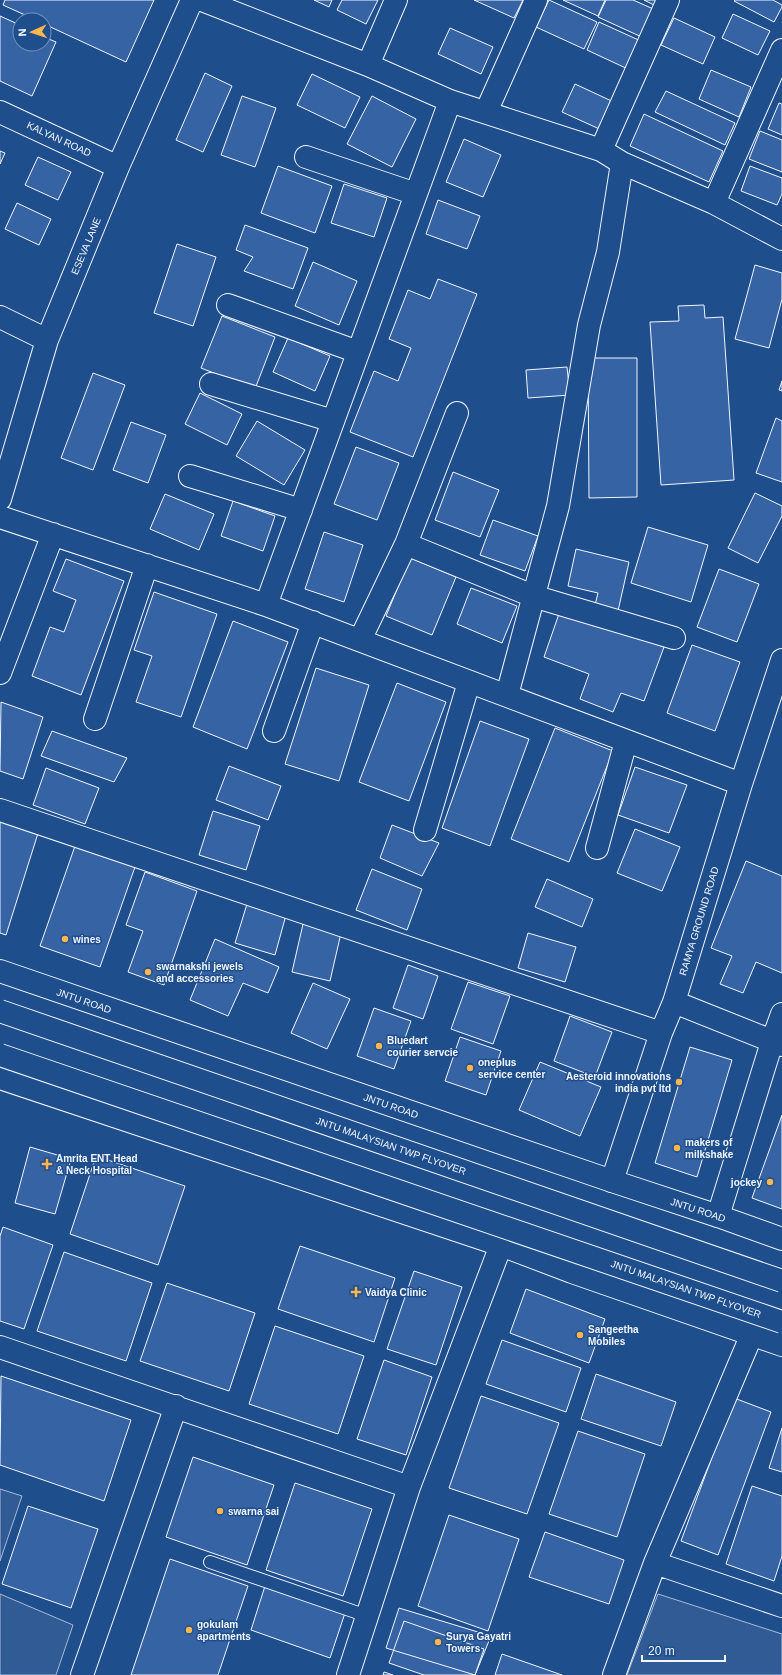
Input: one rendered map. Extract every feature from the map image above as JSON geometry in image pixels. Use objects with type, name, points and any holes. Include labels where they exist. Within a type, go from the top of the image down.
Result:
[{"type":"street","name":"ESEVA LANE","points":[[0,499],[47,340],[118,167],[192,0]]},
{"type":"street","points":[[202,0],[368,65],[450,101],[601,150],[622,163],[714,203],[782,239]]},
{"type":"street","points":[[368,65],[396,0]]},
{"type":"street","points":[[486,112],[536,0]]},
{"type":"street","points":[[601,150],[668,0]]},
{"type":"street","points":[[714,203],[782,50]]},
{"type":"street","points":[[266,604],[450,101]]},
{"type":"street","name":"KALYAN ROAD","points":[[0,112],[118,167]]},
{"type":"street","points":[[306,156],[416,194]]},
{"type":"street","points":[[507,695],[558,506],[588,325],[608,252],[622,163]]},
{"type":"street","points":[[228,305],[358,352]]},
{"type":"street","points":[[0,317],[47,340]]},
{"type":"street","points":[[211,384],[334,420]]},
{"type":"street","points":[[360,640],[406,544],[457,413]]},
{"type":"street","points":[[190,476],[301,510]]},
{"type":"street","points":[[0,517],[266,604],[741,784]]},
{"type":"street","points":[[0,672],[53,534]]},
{"type":"street","points":[[406,544],[533,596],[674,638]]},
{"type":"street","points":[[96,719],[147,565]]},
{"type":"street","points":[[274,731],[313,622]]},
{"type":"street","name":"RAMYA GROUND ROAD","points":[[612,1182],[661,1033],[674,1002],[741,784],[782,660]]},
{"type":"street","points":[[425,830],[469,682]]},
{"type":"street","points":[[597,848],[626,741]]},
{"type":"street","points":[[0,810],[661,1033]]},
{"type":"street","name":"JNTU ROAD","points":[[0,971],[782,1239]]},
{"type":"street","points":[[674,1002],[777,1043]]},
{"type":"street","name":"JNTU MALAYSIAN TWP FLYOVER","points":[[0,1012],[782,1281]]},
{"type":"street","points":[[718,1216],[777,1043],[782,1014]]},
{"type":"street","name":"JNTU MALAYSIAN TWP FLYOVER","points":[[0,1055],[782,1322]]},
{"type":"street","points":[[0,1078],[501,1244],[572,1272],[782,1345]]},
{"type":"street","points":[[348,1675],[409,1487],[501,1244]]},
{"type":"street","points":[[614,1675],[655,1563],[752,1334]]},
{"type":"street","points":[[0,1347],[409,1487]]},
{"type":"street","points":[[82,1675],[176,1406]]},
{"type":"street","points":[[655,1563],[782,1606]]},
{"type":"lane","points":[[210,1562],[367,1616]]},
{"type":"shaded area","points":[[0,1489],[22,1496],[0,1561]]},
{"type":"shaded area","points":[[0,1594],[73,1625],[56,1675],[0,1675]]},
{"type":"shaded area","points":[[658,1594],[782,1634],[782,1675],[627,1675]]},
{"type":"building","points":[[5,0],[154,0],[126,62],[52,28],[52,12],[18,12],[3,5]]},
{"type":"building","points":[[314,0],[332,0],[329,7]]},
{"type":"building","points":[[342,0],[378,0],[366,24],[337,10]]},
{"type":"building","points":[[474,0],[523,0],[514,18]]},
{"type":"building","points":[[549,0],[597,22],[584,49],[536,27]]},
{"type":"building","points":[[563,0],[605,0],[598,16]]},
{"type":"building","points":[[606,0],[633,0],[658,11],[646,39],[598,17]]},
{"type":"building","points":[[644,0],[664,0],[660,8]]},
{"type":"building","points":[[773,0],[782,5],[782,7],[774,22],[734,1]]},
{"type":"building","points":[[733,14],[770,31],[758,55],[722,38]]},
{"type":"building","points":[[0,16],[12,21],[12,52],[52,52],[32,96],[0,81]]},
{"type":"building","points":[[674,18],[715,37],[703,64],[661,45]]},
{"type":"building","points":[[599,22],[643,42],[630,70],[587,50]]},
{"type":"building","points":[[450,28],[493,47],[481,74],[438,54]]},
{"type":"building","points":[[52,40],[56,42],[52,51]]},
{"type":"building","points":[[711,70],[751,87],[739,117],[699,99]]},
{"type":"building","points":[[205,73],[232,86],[203,152],[176,140]]},
{"type":"building","points":[[312,74],[360,97],[345,128],[297,105]]},
{"type":"building","points":[[575,84],[618,104],[606,132],[562,112]]},
{"type":"building","points":[[666,91],[735,123],[725,145],[655,112]]},
{"type":"building","points":[[242,96],[276,108],[255,167],[221,155]]},
{"type":"building","points":[[372,96],[416,119],[392,167],[347,144]]},
{"type":"building","points":[[779,103],[782,104],[782,135],[768,129]]},
{"type":"building","points":[[644,114],[723,151],[709,182],[630,146]]},
{"type":"building","points":[[760,131],[782,140],[782,172],[749,159]]},
{"type":"building","points":[[464,139],[501,155],[483,197],[446,182]]},
{"type":"building","points":[[0,151],[5,153],[0,164]]},
{"type":"building","points":[[38,157],[71,172],[58,200],[25,185]]},
{"type":"building","points":[[278,166],[332,186],[315,233],[261,213]]},
{"type":"building","points":[[750,166],[782,178],[782,194],[777,205],[741,191]]},
{"type":"building","points":[[344,184],[387,198],[374,237],[331,223]]},
{"type":"building","points":[[438,200],[480,216],[467,249],[426,234]]},
{"type":"building","points":[[17,203],[51,219],[39,245],[5,229]]},
{"type":"building","points":[[245,225],[308,248],[293,289],[244,271],[253,257],[236,250]]},
{"type":"building","points":[[177,244],[216,257],[193,326],[154,313]]},
{"type":"building","points":[[313,262],[357,281],[339,325],[295,306]]},
{"type":"building","points":[[755,265],[782,273],[782,299],[769,348],[735,339]]},
{"type":"building","points":[[438,279],[477,294],[413,457],[350,432],[374,371],[398,381],[411,348],[389,339],[408,290],[430,299]]},
{"type":"building","points":[[704,305],[705,318],[723,317],[734,480],[661,485],[650,322],[679,321],[678,306]]},
{"type":"building","points":[[222,316],[275,337],[255,389],[201,368]]},
{"type":"building","points":[[288,338],[330,356],[315,391],[273,372]]},
{"type":"building","points":[[588,358],[637,358],[637,497],[589,498]]},
{"type":"building","points":[[567,367],[570,395],[528,398],[526,370]]},
{"type":"building","points":[[93,373],[125,385],[93,470],[61,458]]},
{"type":"building","points":[[782,381],[782,391],[779,390]]},
{"type":"building","points":[[200,393],[242,414],[227,445],[185,424]]},
{"type":"building","points":[[776,418],[782,421],[782,482],[756,473]]},
{"type":"building","points":[[257,421],[305,450],[284,485],[236,456]]},
{"type":"building","points":[[131,422],[166,435],[148,483],[113,470]]},
{"type":"building","points":[[356,447],[399,463],[377,520],[334,504]]},
{"type":"building","points":[[453,472],[499,490],[480,537],[435,520]]},
{"type":"building","points":[[755,493],[782,506],[782,516],[758,563],[728,548]]},
{"type":"building","points":[[165,494],[214,514],[199,550],[150,529]]},
{"type":"building","points":[[233,501],[275,516],[263,551],[221,536]]},
{"type":"building","points":[[493,520],[538,536],[525,571],[480,555]]},
{"type":"building","points":[[648,527],[708,545],[691,602],[631,583]]},
{"type":"building","points":[[324,532],[363,545],[344,602],[305,589]]},
{"type":"building","points":[[576,549],[629,562],[618,611],[595,605],[598,593],[568,586]]},
{"type":"building","points":[[410,558],[456,577],[432,635],[386,616]]},
{"type":"building","points":[[66,559],[124,581],[81,695],[32,676],[50,627],[64,632],[76,600],[53,591]]},
{"type":"building","points":[[719,569],[759,584],[737,642],[697,627]]},
{"type":"building","points":[[471,588],[517,606],[502,643],[457,624]]},
{"type":"building","points":[[154,592],[217,614],[181,717],[136,702],[152,656],[134,650]]},
{"type":"building","points":[[561,608],[664,647],[644,701],[621,693],[613,712],[580,699],[589,674],[544,657]]},
{"type":"building","points":[[233,621],[288,642],[247,749],[193,727]]},
{"type":"building","points":[[692,645],[740,662],[715,731],[667,713]]},
{"type":"building","points":[[316,668],[369,685],[339,781],[285,764]]},
{"type":"building","points":[[397,683],[446,702],[409,801],[359,782]]},
{"type":"building","points":[[1,702],[43,717],[23,779],[0,771]]},
{"type":"building","points":[[480,721],[529,739],[490,846],[442,828]]},
{"type":"building","points":[[555,728],[613,751],[569,862],[511,839]]},
{"type":"building","points":[[52,731],[127,758],[114,782],[41,756]]},
{"type":"building","points":[[229,766],[281,786],[268,820],[216,800]]},
{"type":"building","points":[[635,767],[687,785],[669,833],[618,815]]},
{"type":"building","points":[[46,768],[99,788],[85,824],[33,805]]},
{"type":"building","points":[[213,811],[260,826],[246,870],[199,855]]},
{"type":"building","points":[[0,817],[39,830],[6,935],[0,933]]},
{"type":"building","points":[[392,825],[439,843],[422,876],[380,858]]},
{"type":"building","points":[[635,829],[680,847],[662,891],[617,873]]},
{"type":"building","points":[[75,846],[135,867],[100,967],[40,946]]},
{"type":"building","points":[[746,861],[782,876],[782,973],[756,962],[743,993],[720,984],[732,956],[711,948]]},
{"type":"building","points":[[372,869],[422,889],[407,930],[356,910]]},
{"type":"building","points":[[145,872],[197,891],[164,985],[128,972],[143,931],[126,925]]},
{"type":"building","points":[[547,879],[593,899],[582,927],[535,907]]},
{"type":"building","points":[[247,904],[286,915],[275,955],[235,943]]},
{"type":"building","points":[[303,924],[341,933],[330,981],[292,972]]},
{"type":"building","points":[[528,933],[576,947],[565,982],[518,968]]},
{"type":"building","points":[[215,939],[279,967],[268,993],[243,983],[228,1016],[190,1000]]},
{"type":"building","points":[[408,965],[438,976],[423,1019],[393,1008]]},
{"type":"building","points":[[468,982],[510,996],[493,1044],[451,1029]]},
{"type":"building","points":[[313,983],[350,999],[327,1049],[291,1033]]},
{"type":"building","points":[[374,1008],[411,1021],[394,1069],[357,1056]]},
{"type":"building","points":[[570,1016],[612,1032],[595,1077],[554,1061]]},
{"type":"building","points":[[460,1037],[501,1051],[486,1095],[445,1081]]},
{"type":"building","points":[[690,1047],[732,1060],[697,1177],[655,1163]]},
{"type":"building","points":[[540,1062],[601,1087],[580,1136],[519,1110]]},
{"type":"building","points":[[782,1115],[782,1209],[752,1198]]},
{"type":"building","points":[[30,1147],[71,1159],[55,1214],[15,1203]]},
{"type":"building","points":[[96,1156],[185,1186],[158,1265],[70,1234]]},
{"type":"building","points":[[3,1227],[53,1245],[24,1329],[0,1321],[0,1236]]},
{"type":"building","points":[[300,1246],[395,1278],[374,1342],[278,1309]]},
{"type":"building","points":[[64,1252],[152,1283],[126,1361],[37,1331]]},
{"type":"building","points":[[414,1271],[462,1287],[436,1365],[387,1349]]},
{"type":"building","points":[[167,1283],[255,1313],[229,1391],[140,1361]]},
{"type":"building","points":[[526,1289],[605,1319],[589,1363],[510,1333]]},
{"type":"building","points":[[275,1326],[364,1356],[338,1434],[249,1404]]},
{"type":"building","points":[[502,1340],[581,1368],[566,1412],[486,1384]]},
{"type":"building","points":[[384,1360],[432,1377],[406,1455],[357,1439]]},
{"type":"building","points":[[596,1374],[676,1402],[661,1446],[581,1419]]},
{"type":"building","points":[[1,1376],[131,1420],[104,1501],[0,1465]]},
{"type":"building","points":[[481,1396],[559,1423],[527,1514],[449,1488]]},
{"type":"building","points":[[734,1398],[771,1412],[718,1555],[681,1541]]},
{"type":"building","points":[[782,1428],[782,1472],[769,1468]]},
{"type":"building","points":[[578,1431],[645,1454],[617,1537],[549,1514]]},
{"type":"building","name":"swarna sai","points":[[193,1457],[274,1485],[247,1565],[166,1537]]},
{"type":"building","points":[[295,1483],[372,1509],[343,1596],[266,1570]]},
{"type":"building","points":[[752,1486],[782,1496],[782,1556],[774,1581],[726,1564]]},
{"type":"building","points":[[28,1506],[98,1529],[71,1608],[2,1584]]},
{"type":"building","points":[[449,1515],[519,1539],[488,1631],[418,1606]]},
{"type":"building","points":[[545,1532],[624,1560],[609,1604],[529,1577]]},
{"type":"building","name":"gokulam apartments","points":[[170,1559],[248,1586],[218,1675],[131,1675]]},
{"type":"building","points":[[265,1586],[345,1613],[330,1658],[251,1630]]},
{"type":"building","name":"Surya Gayatri Towers","points":[[399,1608],[491,1636],[475,1675],[386,1648]]},
{"type":"building","name":"Surya Gayatri Towers","points":[[404,1621],[484,1649],[475,1675],[424,1675],[389,1663]]},
{"type":"building","points":[[502,1654],[562,1675],[495,1675]]},
{"type":"building","points":[[384,1672],[393,1675],[383,1675]]},
{"type":"place","name":"wines","points":[[65,939]]},
{"type":"place","name":"swarnakshi jewels and accessories","points":[[148,972]]},
{"type":"place","name":"Bluedart courier servcie","points":[[379,1046]]},
{"type":"place","name":"oneplus service center","points":[[470,1068]]},
{"type":"place","name":"Aesteroid innovations india pvt ltd","points":[[679,1082]]},
{"type":"place","name":"makers of milkshake","points":[[677,1148]]},
{"type":"place","name":"Amrita ENT Head & Neck Hospital","points":[[47,1164]]},
{"type":"place","name":"jockey","points":[[770,1182]]},
{"type":"place","name":"Vaidya Clinic","points":[[356,1292]]},
{"type":"place","name":"Sangeetha Mobiles","points":[[580,1335]]},
{"type":"place","name":"swarna sai","points":[[220,1511]]},
{"type":"place","name":"gokulam apartments","points":[[189,1630]]},
{"type":"place","name":"Surya Gayatri Towers","points":[[438,1642]]}]
